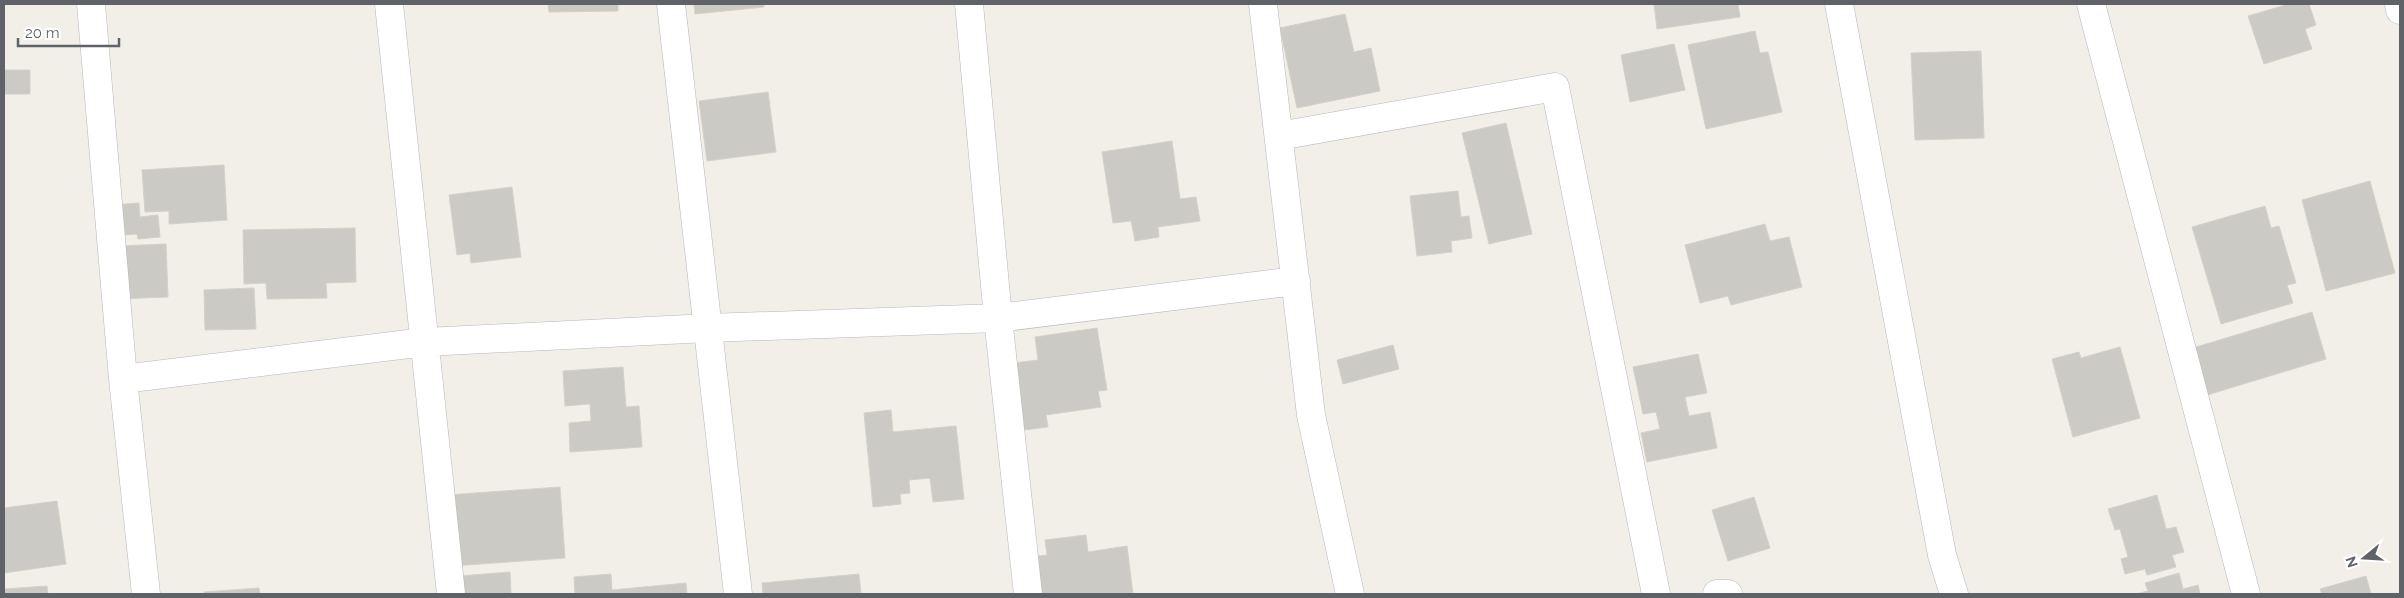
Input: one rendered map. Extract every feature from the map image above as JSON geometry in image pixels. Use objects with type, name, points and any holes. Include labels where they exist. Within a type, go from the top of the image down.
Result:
[{"type":"street","points":[[92,4],[123,379],[146,594]]},
{"type":"street","points":[[389,4],[451,594]]},
{"type":"street","points":[[671,4],[738,594]]},
{"type":"street","points":[[969,4],[998,318],[1028,594]]},
{"type":"street","points":[[1263,4],[1311,415],[1350,594]]},
{"type":"street","points":[[1838,4],[1942,555],[1954,594]]},
{"type":"street","points":[[2091,4],[2246,594]]},
{"type":"street","points":[[2399,4],[2400,10]]},
{"type":"street","points":[[1279,136],[1555,87],[1656,594]]},
{"type":"street","points":[[123,379],[425,342],[708,328],[998,318],[1296,281]]},
{"type":"street","points":[[1717,594],[1728,594]]},
{"type":"building","points":[[548,4],[618,4],[618,11],[549,12]]},
{"type":"building","points":[[694,4],[764,4],[764,7],[695,14]]},
{"type":"building","points":[[1654,4],[1738,4],[1740,17],[1657,29]]},
{"type":"building","points":[[2289,4],[2309,4],[2316,25],[2305,29],[2312,49],[2264,64],[2248,16]]},
{"type":"building","points":[[1345,14],[1354,52],[1371,48],[1380,91],[1297,108],[1280,28]]},
{"type":"building","points":[[1755,31],[1760,53],[1768,52],[1782,112],[1706,129],[1688,45]]},
{"type":"building","points":[[1674,44],[1685,90],[1630,102],[1621,55]]},
{"type":"building","points":[[1981,51],[1984,138],[1915,140],[1911,53]]},
{"type":"building","points":[[4,70],[30,70],[30,94],[4,94]]},
{"type":"building","points":[[768,92],[776,152],[707,161],[699,101]]},
{"type":"building","points":[[1506,123],[1532,234],[1489,244],[1462,133]]},
{"type":"building","points":[[1172,141],[1180,199],[1196,197],[1200,221],[1158,227],[1159,237],[1135,241],[1131,221],[1113,223],[1102,152]]},
{"type":"building","points":[[224,165],[227,220],[169,224],[169,211],[145,212],[142,170]]},
{"type":"building","points":[[2370,181],[2395,273],[2326,291],[2302,200]]},
{"type":"building","points":[[512,187],[521,257],[471,263],[470,253],[457,255],[449,195]]},
{"type":"building","points":[[1458,191],[1461,217],[1469,216],[1472,238],[1451,241],[1452,252],[1417,256],[1410,196]]},
{"type":"building","points":[[139,203],[140,217],[158,215],[160,237],[138,239],[137,234],[124,235],[113,205]]},
{"type":"building","points":[[2265,206],[2271,228],[2279,226],[2296,283],[2287,285],[2293,303],[2221,324],[2192,227]]},
{"type":"building","points":[[1765,224],[1770,241],[1789,237],[1802,287],[1731,305],[1728,296],[1700,303],[1685,245]]},
{"type":"building","points":[[355,228],[356,282],[326,283],[327,298],[267,299],[266,283],[244,284],[243,230]]},
{"type":"building","points":[[166,244],[168,297],[119,299],[118,246]]},
{"type":"building","points":[[254,288],[256,329],[205,330],[204,290]]},
{"type":"building","points":[[2312,312],[2326,359],[2207,395],[2193,348]]},
{"type":"building","points":[[1097,328],[1107,390],[1098,391],[1101,407],[1046,415],[1048,427],[1024,430],[1014,363],[1038,360],[1035,337]]},
{"type":"building","points":[[1393,345],[1399,369],[1343,384],[1337,360]]},
{"type":"building","points":[[2120,347],[2140,418],[2073,437],[2052,359],[2079,352],[2081,358]]},
{"type":"building","points":[[1698,354],[1707,393],[1685,397],[1689,416],[1710,412],[1717,448],[1647,462],[1641,433],[1660,429],[1656,412],[1643,414],[1633,367]]},
{"type":"building","points":[[623,367],[626,407],[639,406],[642,447],[570,452],[569,423],[591,421],[590,404],[565,406],[563,371]]},
{"type":"building","points":[[891,410],[893,432],[956,426],[964,499],[933,502],[930,478],[909,480],[910,493],[900,494],[901,504],[873,507],[864,413]]},
{"type":"building","points":[[560,487],[565,558],[452,566],[447,495]]},
{"type":"building","points":[[2157,495],[2166,529],[2176,527],[2184,552],[2172,555],[2176,567],[2147,575],[2145,569],[2125,574],[2121,559],[2128,557],[2120,529],[2115,530],[2108,509]]},
{"type":"building","points":[[1754,497],[1770,548],[1728,561],[1712,510]]},
{"type":"building","points":[[57,501],[66,564],[4,573],[4,508]]},
{"type":"building","points":[[1086,535],[1088,552],[1127,546],[1133,594],[1036,594],[1030,557],[1047,555],[1045,540]]},
{"type":"building","points":[[510,572],[511,594],[460,594],[459,576]]},
{"type":"building","points":[[2179,573],[2183,589],[2198,585],[2200,594],[2136,594],[2148,591],[2145,583]]},
{"type":"building","points":[[611,574],[612,590],[686,583],[687,594],[575,594],[574,577]]},
{"type":"building","points":[[859,574],[861,594],[763,594],[762,583]]},
{"type":"building","points":[[2366,576],[2371,594],[2322,594],[2320,589]]},
{"type":"building","points":[[47,586],[48,594],[4,594],[4,589]]},
{"type":"building","points":[[259,588],[260,594],[204,594],[204,592]]}]
